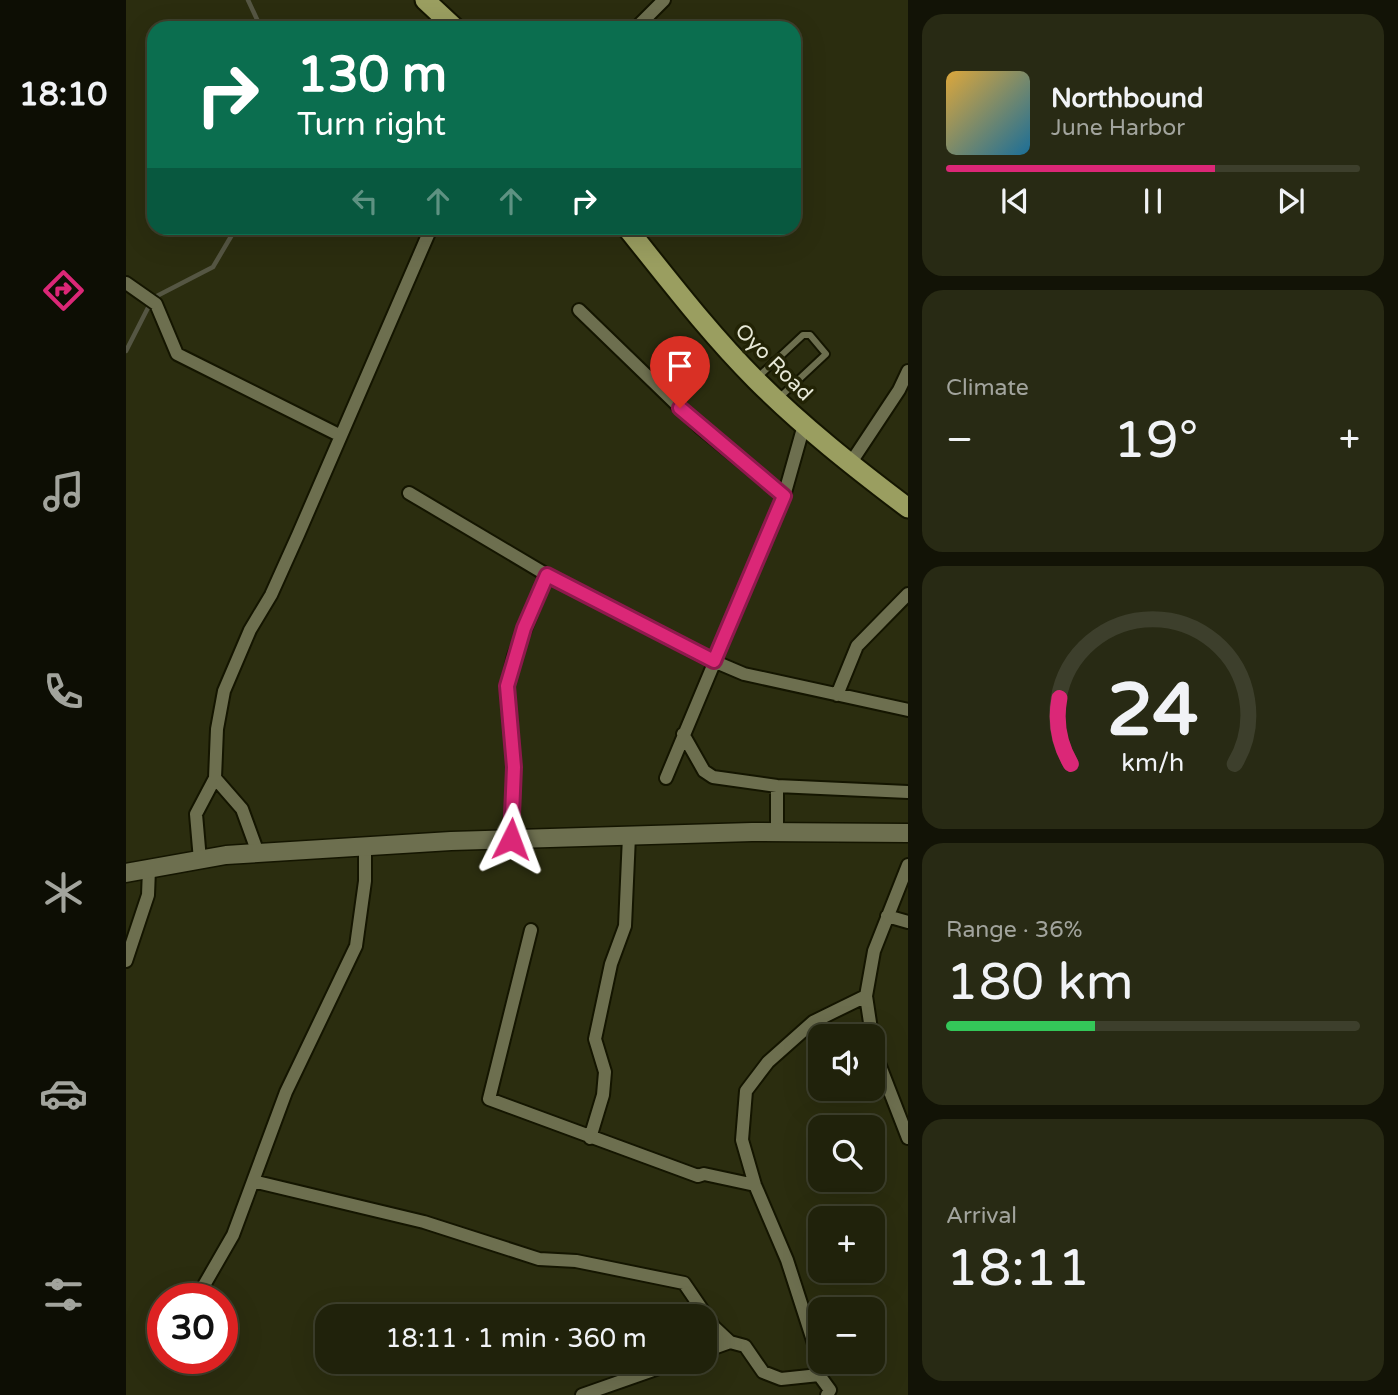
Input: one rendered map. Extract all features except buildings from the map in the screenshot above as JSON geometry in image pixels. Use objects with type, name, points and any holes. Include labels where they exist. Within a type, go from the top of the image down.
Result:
[{"type":"highway","points":[[425,0],[447,21]]},
{"type":"highway","name":"Oyo Road","points":[[633,235],[755,379],[850,464],[908,508]]},
{"type":"main road","points":[[126,873],[258,852],[365,846],[778,832],[908,833]]},
{"type":"street","points":[[643,21],[664,0]]},
{"type":"street","points":[[200,860],[196,814],[215,778],[216,729],[224,691],[250,630],[271,595],[298,535],[428,235]]},
{"type":"street","points":[[126,283],[156,304],[177,354],[340,435]]},
{"type":"street","points":[[579,310],[700,427],[784,496]]},
{"type":"street","points":[[850,464],[900,390],[908,371]]},
{"type":"street","points":[[666,778],[784,496],[804,425]]},
{"type":"street","points":[[409,493],[547,575],[714,661],[744,674],[908,710]]},
{"type":"street","points":[[511,839],[514,767],[507,686],[521,637],[547,575]]},
{"type":"street","points":[[837,695],[857,646],[908,594]]},
{"type":"street","points":[[683,734],[704,771],[713,777],[778,786],[908,792]]},
{"type":"street","points":[[215,778],[242,809],[258,852]]},
{"type":"street","points":[[778,786],[778,832]]},
{"type":"street","points":[[590,1138],[603,1095],[605,1072],[595,1039],[611,964],[625,926],[629,836]]},
{"type":"street","points":[[205,1283],[233,1235],[286,1092],[356,946],[365,881],[365,846]]},
{"type":"street","points":[[870,1024],[866,996],[874,951],[908,865]]},
{"type":"street","points":[[126,961],[148,895],[149,869]]},
{"type":"street","points":[[887,916],[908,922]]},
{"type":"street","points":[[531,930],[489,1099],[698,1176],[704,1174],[755,1185]]},
{"type":"street","points":[[829,1393],[819,1375],[817,1353],[787,1260],[755,1185],[742,1140],[747,1091],[768,1062],[813,1023],[866,996]]},
{"type":"street","points":[[885,1079],[908,1138]]},
{"type":"street","points":[[253,1181],[424,1222],[539,1259],[576,1261],[684,1283],[714,1327],[730,1342],[745,1346],[762,1372],[781,1379],[819,1375]]},
{"type":"street","points":[[717,1347],[730,1342]]},
{"type":"street","points":[[582,1395],[642,1374]]},
{"type":"lane","points":[[755,379],[807,333],[826,350],[824,357],[777,400]]},
{"type":"lane","points":[[774,361],[796,382]]},
{"type":"waterway","points":[[248,0],[258,21]]},
{"type":"waterway","points":[[126,351],[153,298],[213,267],[232,235]]},
{"type":"route","points":[[511,839],[514,767],[507,686],[524,628],[547,575],[714,661],[784,496],[680,408]]}]
